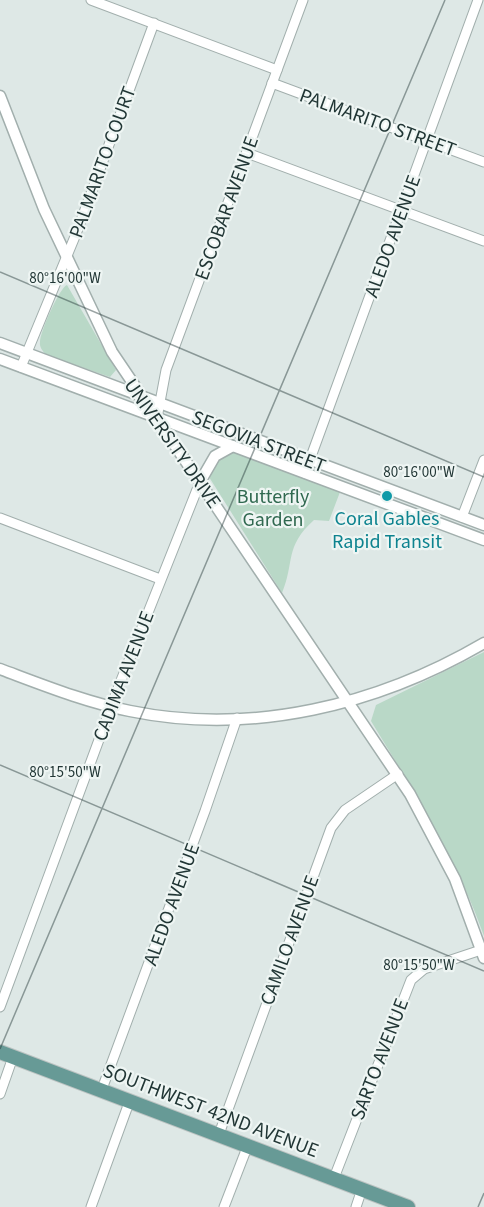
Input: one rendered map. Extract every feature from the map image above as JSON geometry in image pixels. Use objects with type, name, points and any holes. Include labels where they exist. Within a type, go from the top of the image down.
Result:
[{"type":"main road","name":"SOUTHWEST 42ND AVENUE","points":[[7,1054],[408,1207]]},
{"type":"street","points":[[91,0],[277,70]]},
{"type":"street","name":"ESCOBAR AVENUE","points":[[157,418],[168,366],[303,0]]},
{"type":"street","name":"ALEDO AVENUE","points":[[305,473],[478,0]]},
{"type":"street","name":"PALMARITO COURT","points":[[21,367],[67,256],[154,23]]},
{"type":"street","name":"PALMARITO STREET","points":[[272,83],[484,162]]},
{"type":"street","name":"UNIVERSITY DRIVE","points":[[0,96],[40,198],[112,352],[398,774],[449,864],[483,954]]},
{"type":"street","points":[[247,153],[484,241]]},
{"type":"street","name":"SEGOVIA STREET","points":[[0,343],[484,525]]},
{"type":"street","name":"SEGOVIA STREET","points":[[0,359],[484,540]]},
{"type":"street","points":[[200,482],[215,456],[233,446]]},
{"type":"street","points":[[462,517],[484,460]]},
{"type":"street","name":"CADIMA AVENUE","points":[[0,1007],[111,706],[200,482]]},
{"type":"street","points":[[0,518],[160,579]]},
{"type":"street","points":[[1,672],[111,706],[159,715],[237,718],[294,714],[348,702],[423,676],[484,644]]},
{"type":"street","name":"ALEDO AVENUE","points":[[102,1089],[237,718]]},
{"type":"street","name":"CAMILO AVENUE","points":[[219,1134],[331,828],[345,810],[398,774]]},
{"type":"street","name":"SARTO AVENUE","points":[[333,1178],[411,981],[424,969],[483,954]]},
{"type":"street","points":[[0,1094],[7,1054]]},
{"type":"street","points":[[91,1207],[130,1100]]},
{"type":"street","points":[[224,1207],[248,1145]]},
{"type":"street","points":[[356,1207],[362,1189]]},
{"type":"green space","points":[[67,285],[116,370],[110,377],[46,355],[41,347],[41,337],[47,320],[55,301]]},
{"type":"green space","name":"Butterfly Garden","points":[[234,452],[340,492],[329,521],[314,520],[298,538],[282,593],[209,477],[219,459]]},
{"type":"green space","points":[[484,652],[484,936],[447,852],[371,721],[376,705]]},
{"type":"place","name":"Coral Gables Rapid Transit","points":[[387,496]]}]
